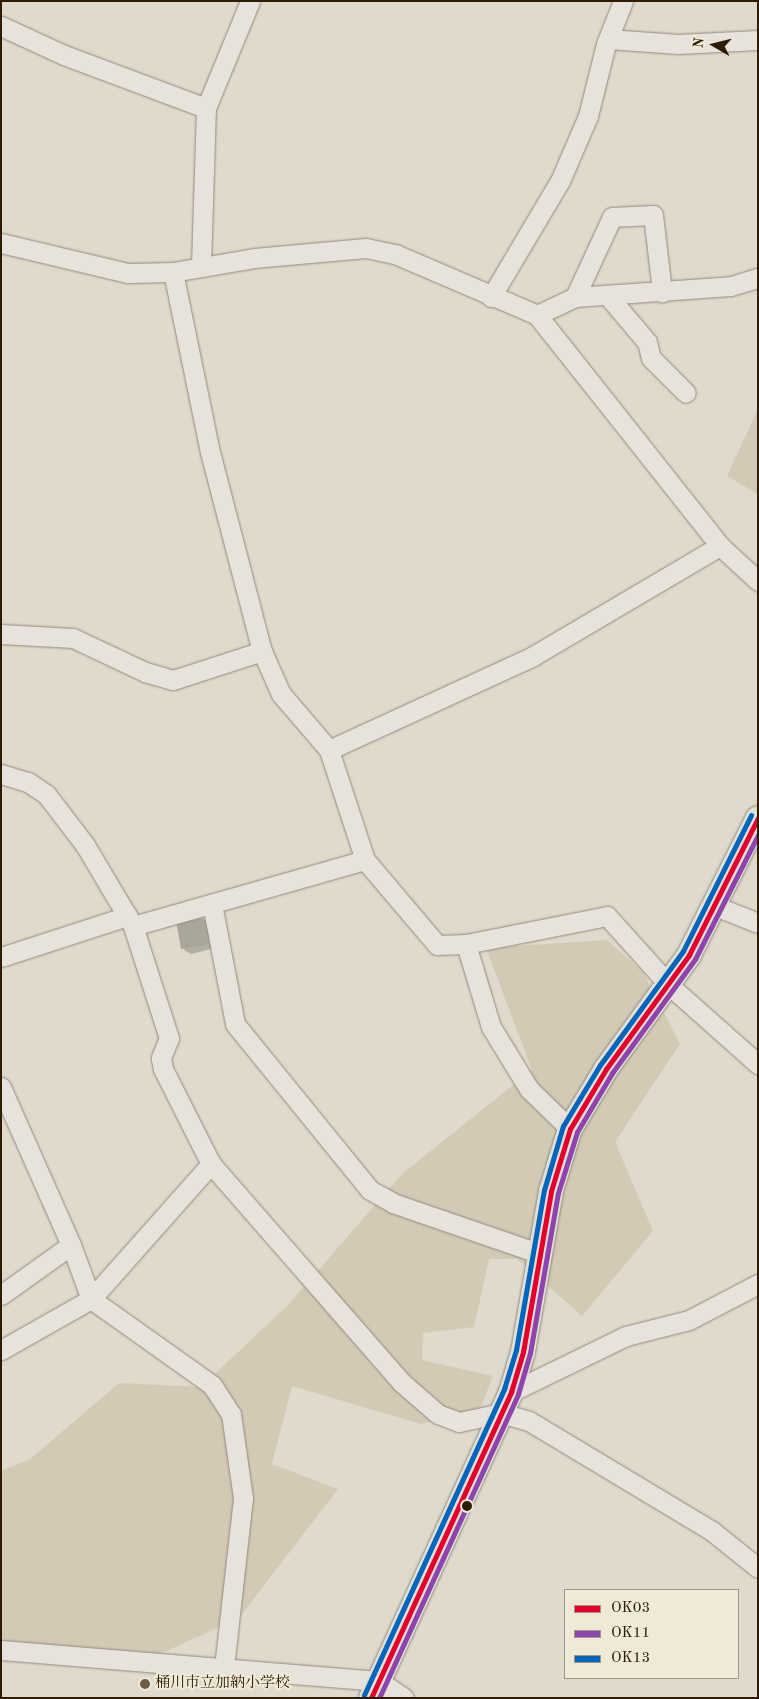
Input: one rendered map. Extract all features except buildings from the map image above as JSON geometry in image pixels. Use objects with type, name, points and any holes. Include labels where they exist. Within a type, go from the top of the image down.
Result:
[{"type":"main road","points":[[375,1689],[512,1392],[551,1191],[570,1130],[606,1069],[670,986],[715,906],[758,818]]},
{"type":"street","points":[[201,266],[206,108],[250,1]]},
{"type":"street","points":[[491,297],[560,181],[588,116],[608,39],[623,1]]},
{"type":"street","points":[[1,26],[64,55],[206,108]]},
{"type":"street","points":[[608,39],[678,44],[758,40]]},
{"type":"street","points":[[575,297],[612,217],[653,215],[662,292]]},
{"type":"street","points":[[1,243],[128,273],[173,272],[201,266],[366,248],[395,254],[491,297],[537,315],[720,546],[758,580]]},
{"type":"street","points":[[173,272],[210,452],[262,651],[281,694],[328,750],[365,860],[437,945],[466,944],[607,916],[670,986],[758,1064]]},
{"type":"street","points":[[537,315],[575,297],[731,286],[758,278]]},
{"type":"street","points":[[608,296],[647,342],[651,358],[686,393]]},
{"type":"street","points":[[328,750],[533,656],[720,546]]},
{"type":"street","points":[[1,634],[73,638],[145,672],[173,680],[262,651]]},
{"type":"street","points":[[1,774],[28,782],[46,794],[86,845],[130,921],[169,1038],[161,1058],[163,1069],[210,1164],[401,1382],[438,1414],[459,1422],[501,1414],[546,1431],[712,1531],[758,1568]]},
{"type":"street","points":[[1,957],[130,921],[212,904],[365,860]]},
{"type":"street","points":[[212,904],[235,1024],[370,1190],[393,1203],[540,1254]]},
{"type":"street","points":[[715,906],[758,923]]},
{"type":"street","points":[[466,944],[491,1028],[530,1089],[570,1130]]},
{"type":"street","points":[[1,1087],[70,1245],[91,1299],[212,1385],[231,1414],[243,1498],[224,1668]]},
{"type":"street","points":[[1,1350],[91,1299],[210,1164]]},
{"type":"street","points":[[1,1295],[70,1245]]},
{"type":"street","points":[[512,1392],[626,1336],[689,1320],[758,1284]]},
{"type":"street","points":[[1,1650],[224,1668],[375,1689],[404,1698]]},
{"type":"shaded area","points":[[758,409],[758,494],[727,476]]},
{"type":"shaded area","points":[[607,940],[643,972],[680,1044],[615,1142],[653,1231],[582,1316],[517,1259],[489,1259],[474,1327],[423,1333],[422,1360],[493,1376],[479,1412],[421,1424],[292,1386],[272,1464],[338,1489],[239,1618],[160,1654],[1,1641],[1,1471],[30,1459],[119,1383],[201,1387],[289,1304],[402,1174],[532,1070],[486,948]]},
{"type":"transit line","name":"OK13","points":[[364,1695],[504,1389],[516,1350],[544,1190],[563,1126],[600,1065],[683,951],[751,815]]},
{"type":"transit line","name":"OK03","points":[[371,1698],[511,1392],[523,1352],[551,1191],[570,1129],[606,1069],[689,955],[758,818]]},
{"type":"transit line","name":"OK11","points":[[379,1698],[518,1394],[530,1353],[558,1193],[577,1132],[612,1073],[695,959],[758,835]]},
{"type":"place","name":"桶川市立加納小学校","points":[[145,1684]]}]
